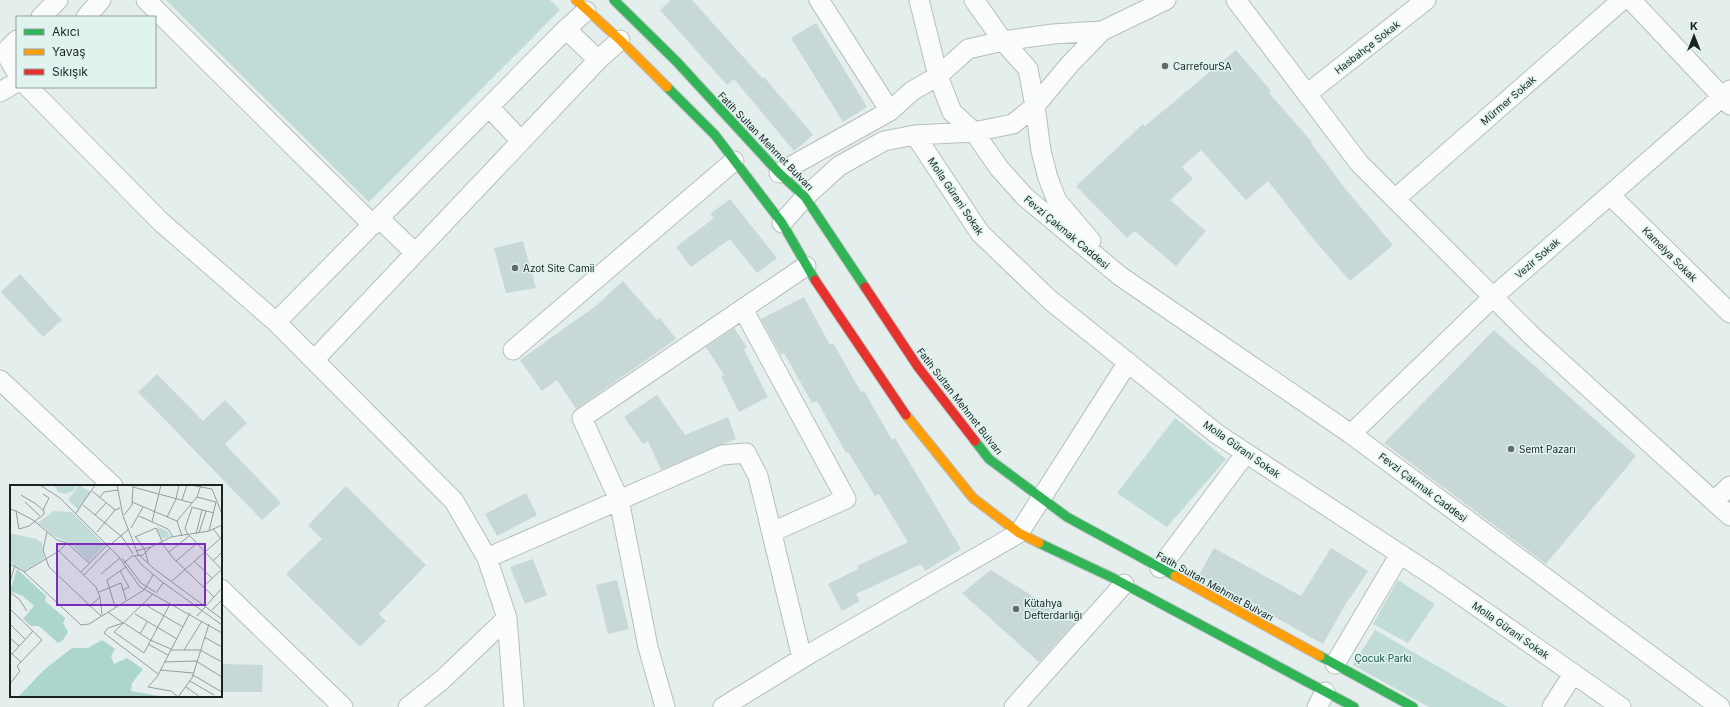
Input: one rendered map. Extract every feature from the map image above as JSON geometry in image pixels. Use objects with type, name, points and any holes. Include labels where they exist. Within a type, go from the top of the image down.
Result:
[{"type":"main road","name":"Fatih Sultan Mehmet Bulvarı","points":[[622,2],[638,23],[678,62],[779,173],[806,197],[918,367],[989,459],[1067,517],[1413,707]]},
{"type":"main road","points":[[586,4],[715,135],[782,223],[806,266],[914,427],[973,498],[1019,534],[1124,584],[1321,699],[1354,707]]},
{"type":"main road","points":[[620,40],[638,23]]},
{"type":"street","points":[[42,16],[58,0]]},
{"type":"street","points":[[87,16],[101,0]]},
{"type":"street","points":[[146,0],[376,221],[415,254]]},
{"type":"street","points":[[819,0],[890,111]]},
{"type":"street","name":"Fevzi Çakmak Caddesi","points":[[919,0],[938,76],[952,112],[974,132],[1000,168],[1025,197],[1120,276],[1351,434],[1720,707]]},
{"type":"street","name":"Fevzi Çakmak Caddesi","points":[[974,0],[1003,42],[1028,69],[1041,151],[1048,178],[1057,201],[1120,276]]},
{"type":"street","points":[[782,223],[806,197],[839,166],[884,141],[916,135],[974,132],[1013,124],[1035,106],[1070,64],[1102,31],[1166,0]]},
{"type":"street","points":[[1236,0],[1359,163],[1532,336],[1730,516]]},
{"type":"street","name":"Hasbahçe Sokak","points":[[1307,94],[1426,0]]},
{"type":"street","name":"Mürmer Sokak","points":[[1395,199],[1622,0]]},
{"type":"street","points":[[1631,0],[1727,97]]},
{"type":"street","points":[[276,322],[566,29],[586,4]]},
{"type":"street","points":[[566,29],[598,60]]},
{"type":"street","points":[[779,173],[890,111],[912,91],[938,76],[968,49],[1053,34],[1102,31]]},
{"type":"street","points":[[314,360],[598,60],[620,40]]},
{"type":"street","points":[[16,41],[5,52],[16,71]]},
{"type":"street","points":[[0,92],[16,83]]},
{"type":"street","points":[[29,88],[161,222],[276,322],[454,501],[487,558],[507,618],[514,707]]},
{"type":"street","name":"Vezir Sokak","points":[[1351,434],[1493,297],[1610,195],[1727,97]]},
{"type":"street","points":[[489,107],[521,141]]},
{"type":"street","name":"Molla Gürani Sokak","points":[[916,135],[980,233],[1050,300],[1217,434],[1400,554],[1621,707]]},
{"type":"street","points":[[514,350],[734,161]]},
{"type":"street","name":"Kamelya Sokak","points":[[1610,195],[1730,313]]},
{"type":"street","points":[[665,707],[648,647],[619,500],[582,418],[806,266]]},
{"type":"street","points":[[743,309],[846,499],[772,532]]},
{"type":"street","points":[[723,707],[802,658],[1019,534],[1128,362]]},
{"type":"street","points":[[0,380],[112,485]]},
{"type":"street","points":[[487,558],[722,455],[746,453],[758,476],[802,658]]},
{"type":"street","points":[[1160,568],[1246,453]]},
{"type":"street","points":[[1714,501],[1730,486]]},
{"type":"street","points":[[1335,664],[1400,554]]},
{"type":"street","points":[[1023,705],[1124,584]]},
{"type":"street","points":[[222,590],[343,707]]},
{"type":"street","points":[[408,707],[442,680],[507,618]]},
{"type":"street","points":[[1552,707],[1573,674]]},
{"type":"green space","points":[[166,0],[550,0],[560,10],[369,202]]},
{"type":"green space","points":[[1175,418],[1226,459],[1167,527],[1117,493]]},
{"type":"green space","points":[[1398,580],[1435,604],[1408,643],[1373,624]]},
{"type":"green space","name":"Çocuk Parkı","points":[[1375,630],[1508,707],[1429,707],[1353,665]]},
{"type":"building","points":[[671,0],[692,0],[763,79],[764,77],[813,135],[794,151],[734,79],[727,85],[660,10]]},
{"type":"building","points":[[816,23],[867,107],[843,122],[791,38]]},
{"type":"building","points":[[1236,50],[1271,91],[1269,93],[1312,142],[1311,143],[1347,191],[1393,245],[1350,281],[1315,241],[1268,181],[1246,200],[1201,150],[1182,167],[1193,179],[1170,200],[1206,231],[1176,266],[1135,231],[1127,238],[1076,186],[1143,124],[1145,126]]},
{"type":"building","points":[[730,199],[777,258],[757,273],[730,239],[691,267],[676,247],[714,218],[710,214]]},
{"type":"building","name":"Azot Site Camii","points":[[523,241],[536,288],[506,293],[494,248]]},
{"type":"building","points":[[20,274],[62,320],[43,337],[1,292]]},
{"type":"building","points":[[623,281],[657,320],[660,318],[676,339],[576,409],[557,380],[542,391],[520,360],[597,305]]},
{"type":"building","points":[[804,297],[830,345],[833,343],[861,392],[864,391],[892,440],[895,438],[961,549],[925,571],[921,564],[856,594],[860,601],[842,611],[828,584],[858,569],[857,566],[908,542],[879,494],[875,496],[848,452],[846,453],[817,401],[812,403],[784,353],[781,355],[761,319]]},
{"type":"building","points":[[734,328],[747,347],[744,349],[768,397],[739,412],[721,376],[724,375],[706,347]]},
{"type":"building","name":"Semt Pazarı","points":[[1494,330],[1636,456],[1546,564],[1384,443]]},
{"type":"building","points":[[157,374],[203,421],[225,400],[247,423],[225,444],[281,503],[262,520],[138,392]]},
{"type":"building","points":[[657,395],[685,435],[728,417],[736,439],[661,470],[648,441],[643,444],[624,417]]},
{"type":"building","points":[[346,486],[426,565],[379,614],[386,621],[360,647],[286,574],[322,539],[308,525]]},
{"type":"building","points":[[526,493],[537,515],[497,536],[485,514]]},
{"type":"building","points":[[1214,548],[1301,596],[1331,548],[1368,571],[1349,598],[1323,644],[1199,575]]},
{"type":"building","points":[[533,559],[547,595],[525,604],[510,567]]},
{"type":"building","name":"Kütahya Defterdarlığı","points":[[991,570],[1075,623],[1039,662],[962,593]]},
{"type":"building","points":[[617,580],[629,629],[608,634],[596,585]]},
{"type":"building","points":[[222,664],[263,665],[262,692],[222,692]]},
{"type":"traffic: fast","points":[[614,0],[677,62],[779,173],[805,197],[865,287]]},
{"type":"traffic: fast","points":[[667,87],[715,135],[782,223],[815,280]]},
{"type":"traffic: fast","points":[[975,441],[989,459],[1067,517],[1175,576]]},
{"type":"traffic: fast","points":[[1039,543],[1113,578],[1354,707]]},
{"type":"traffic: fast","points":[[1320,656],[1413,707]]},
{"type":"traffic: slow","points":[[576,0],[620,40],[667,87]]},
{"type":"traffic: slow","points":[[906,415],[973,498],[1019,533],[1039,543]]},
{"type":"traffic: slow","points":[[1175,576],[1320,656]]},
{"type":"traffic: jam","points":[[815,280],[906,415]]},
{"type":"traffic: jam","points":[[865,287],[918,367],[975,441]]},
{"type":"place","name":"CarrefourSA","points":[[1165,66]]},
{"type":"place","name":"Azot Site Camii","points":[[515,268]]},
{"type":"place","name":"Semt Pazarı","points":[[1511,449]]},
{"type":"place","name":"Kütahya Defterdarlığı","points":[[1016,609]]}]
